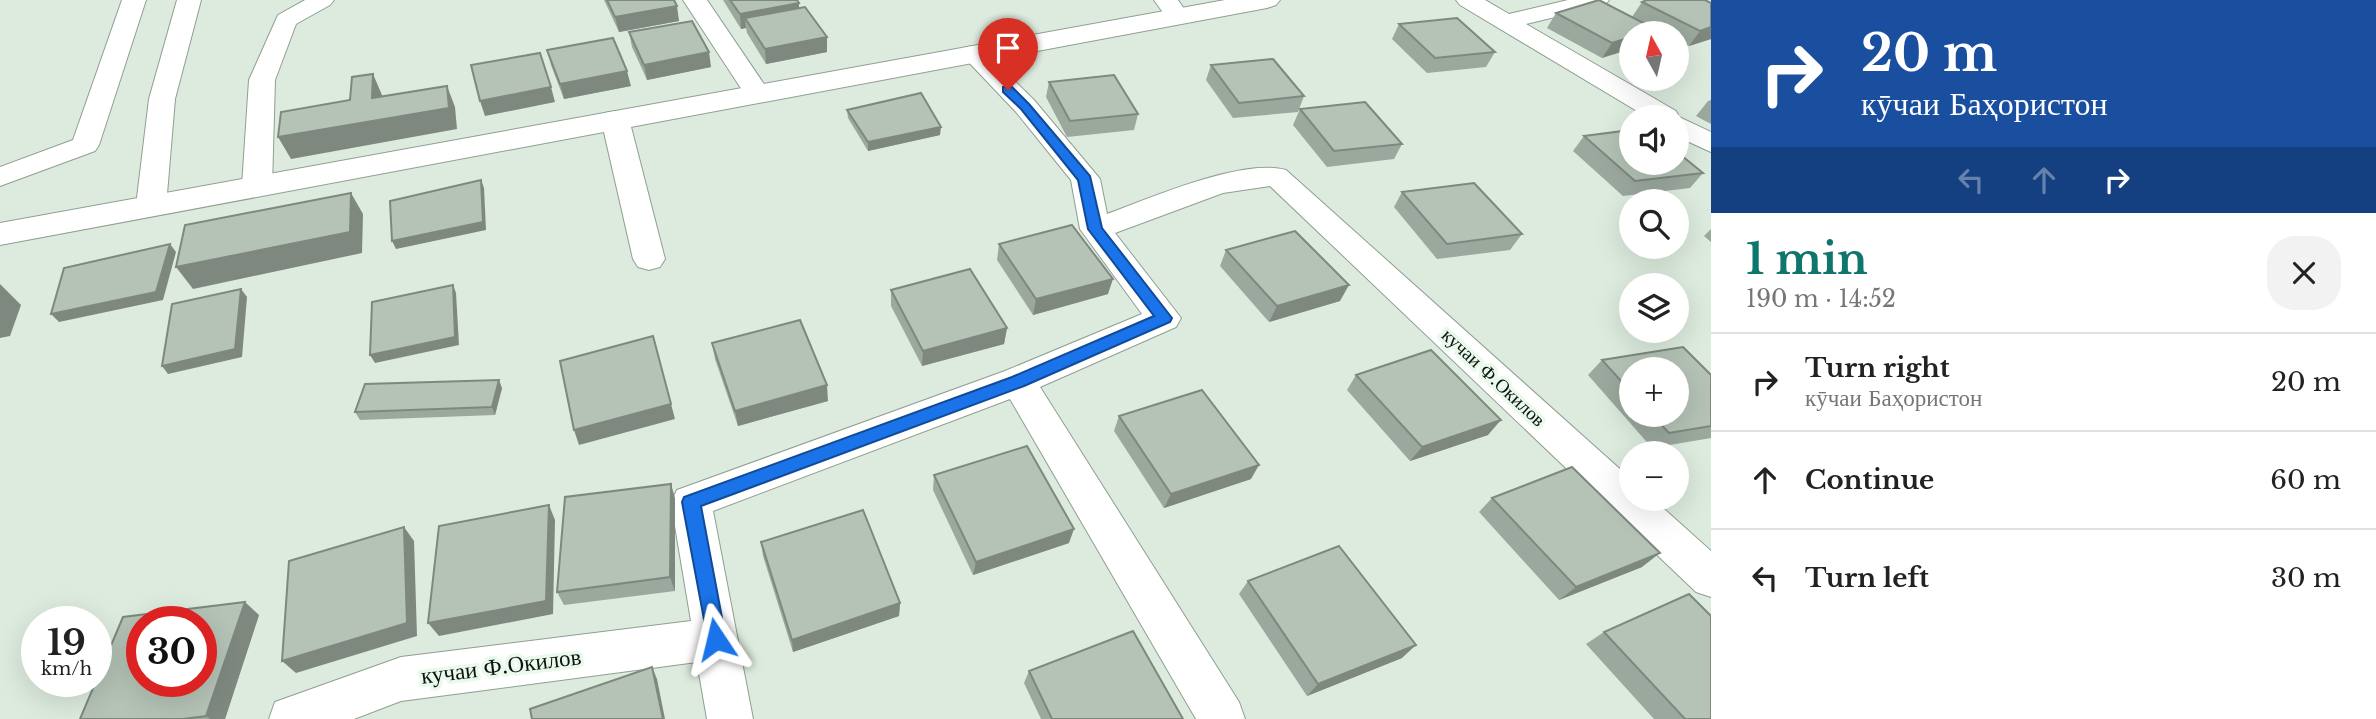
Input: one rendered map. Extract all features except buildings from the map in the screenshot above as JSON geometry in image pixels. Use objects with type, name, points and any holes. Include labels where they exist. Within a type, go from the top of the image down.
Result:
[{"type":"main road","points":[[0,234],[972,53],[1172,8],[1267,0]]},
{"type":"street","points":[[0,177],[85,145],[134,0]]},
{"type":"street","points":[[151,206],[162,99],[189,0]]},
{"type":"street","points":[[257,186],[262,80],[286,20],[322,0]]},
{"type":"street","points":[[695,0],[757,93]]},
{"type":"street","points":[[1468,0],[1646,105]]},
{"type":"street","points":[[1505,22],[1597,0]]},
{"type":"street","points":[[730,719],[691,502],[1018,382],[1164,318],[1095,229],[1085,179],[1025,106],[972,53]]},
{"type":"street","points":[[615,119],[649,259]]},
{"type":"street","points":[[1689,131],[1711,144]]},
{"type":"street","name":"кучаи Ф.Окилов","points":[[1095,229],[1218,184],[1276,176],[1711,578]]},
{"type":"street","points":[[1018,382],[1222,719]]},
{"type":"street","name":"кучаи Ф.Окилов","points":[[292,719],[401,678],[716,639]]},
{"type":"route","points":[[716,639],[691,502],[1018,382],[1164,318],[1095,229],[1085,179],[1025,106],[1008,90]]}]
